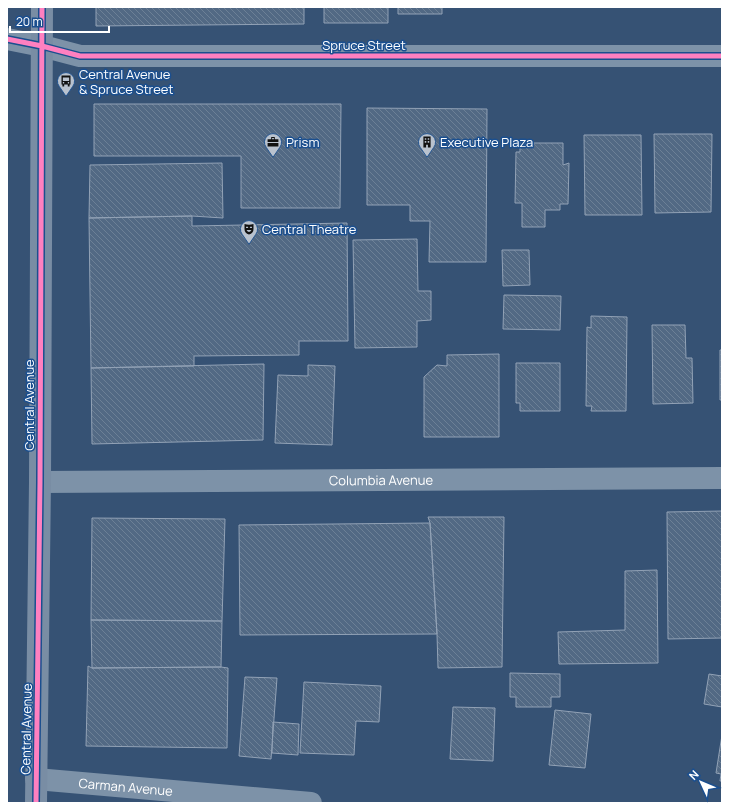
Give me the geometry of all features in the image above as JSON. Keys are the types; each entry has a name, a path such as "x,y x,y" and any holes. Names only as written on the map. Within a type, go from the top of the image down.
{"street":[{"name":"Central Avenue","path":"36,803 40,482 42,7"},
{"name":"Spruce Street","path":"7,39 80,56 722,56"},
{"name":"Columbia Avenue","path":"40,482 722,478"},
{"name":"Carman Avenue","path":"36,779 310,803"}],"building":[{"path":"96,7 304,7 304,24 96,26"},
{"path":"324,7 388,7 388,23 324,23"},
{"path":"398,7 442,7 442,14 398,14"},
{"path":"94,104 341,104 340,208 241,208 241,156 94,156"},
{"name":"Executive Plaza","path":"367,108 487,109 486,262 429,262 430,221 410,221 410,205 367,205"},
{"path":"654,134 712,134 711,212 655,213"},
{"path":"584,135 641,135 642,215 585,215"},
{"path":"520,143 563,143 563,165 569,163 568,204 560,204 560,210 545,210 545,227 522,227 522,203 515,203 516,152 520,152"},
{"path":"222,163 223,218 192,216 89,218 90,165"},
{"path":"192,216 192,226 347,223 348,341 299,341 299,355 194,356 194,366 91,368 89,218"},
{"path":"417,239 418,291 431,291 431,320 417,321 417,347 355,348 353,240"},
{"path":"502,250 529,250 530,285 503,286"},
{"path":"504,295 561,296 560,330 503,329"},
{"path":"591,316 627,317 626,411 591,411 592,406 586,406 587,327 591,328"},
{"path":"652,325 685,325 686,358 692,358 693,403 653,404"},
{"path":"720,350 722,350 722,400 720,400"},
{"path":"499,354 499,437 424,437 424,377 437,365 447,366 447,355"},
{"path":"516,363 560,363 560,411 520,411 520,403 516,403"},
{"path":"264,364 263,440 92,444 91,368"},
{"path":"308,365 335,366 332,445 275,443 278,375 308,376"},
{"path":"722,511 722,638 668,639 667,512"},
{"path":"428,517 504,517 502,667 438,668 430,523"},
{"path":"92,518 225,519 222,621 91,620"},
{"path":"430,523 437,634 240,635 239,525"},
{"path":"657,570 658,663 559,664 558,632 625,630 625,571"},
{"path":"91,620 222,621 221,667 92,668"},
{"path":"88,666 92,668 228,668 227,748 86,746"},
{"path":"510,673 560,674 560,697 551,697 551,707 516,707 516,697 510,697"},
{"path":"709,674 722,676 722,707 704,704"},
{"path":"245,677 277,678 271,759 239,756"},
{"path":"304,682 381,686 379,722 356,721 354,755 300,753"},
{"path":"453,707 495,708 493,761 450,759"},
{"path":"555,710 591,714 585,768 549,765"},
{"path":"273,722 299,724 298,755 272,753"},
{"path":"722,735 722,781 720,781 721,774 716,773"}],"cycle path":[{"path":"36,803 40,482 42,7"},
{"path":"7,39 80,56 722,56"}],"place":[{"name":"Central Avenue & Spruce Street","path":"66,96"},
{"name":"Prism","path":"273,157"},
{"name":"Executive Plaza","path":"427,157"},
{"name":"Central Theatre","path":"249,244"}]}
